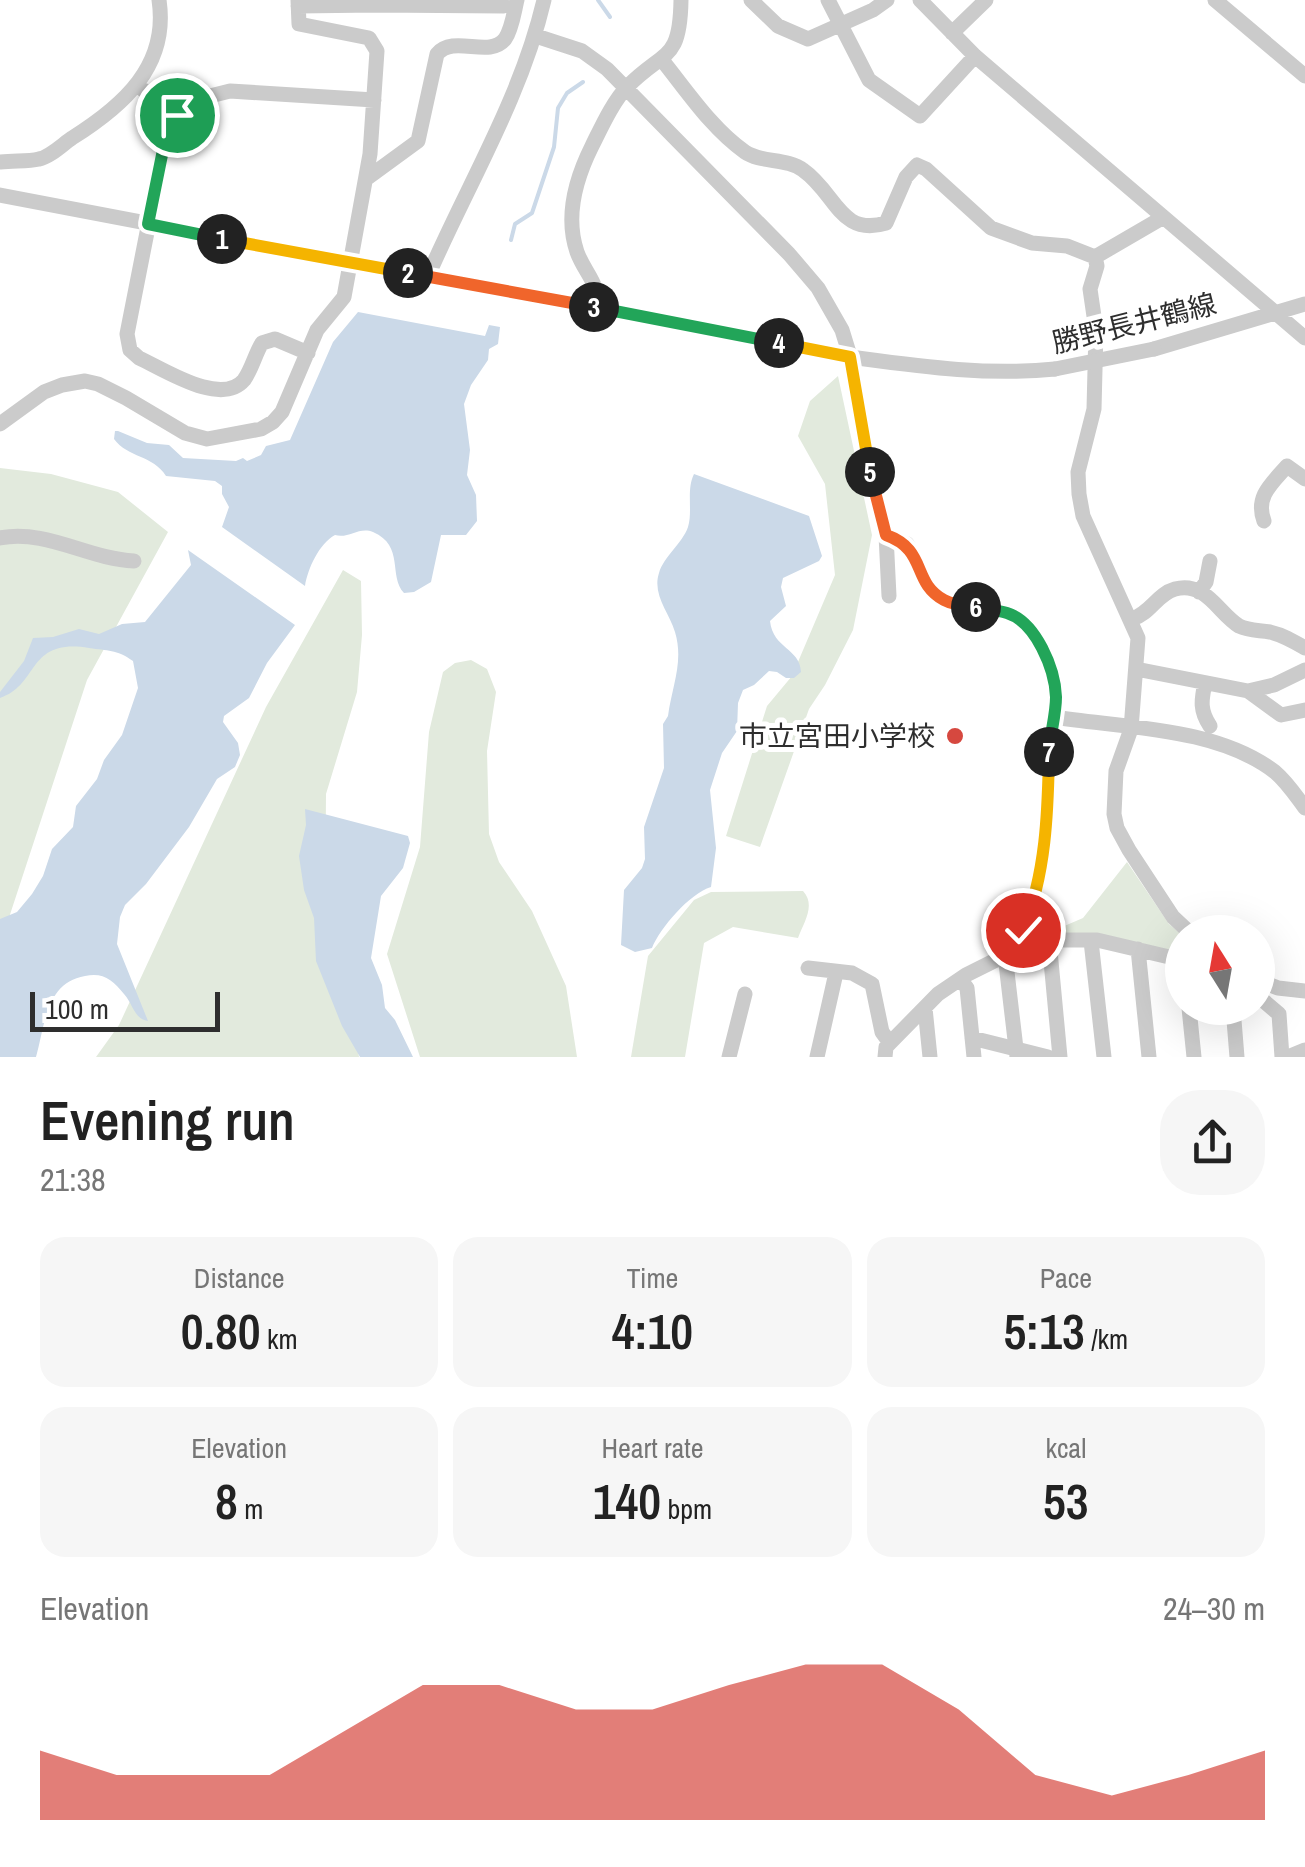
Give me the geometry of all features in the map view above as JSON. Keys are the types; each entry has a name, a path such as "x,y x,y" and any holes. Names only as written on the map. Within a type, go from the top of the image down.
{"street":[{"path":"0,162 42,160 110,114 138,86 159,39 159,0"},
{"path":"428,276 507,111 536,36 544,0"},
{"path":"597,308 599,292 576,250 574,194 592,145 626,88 662,60 681,35 681,0"},
{"path":"751,0 778,26 808,39 842,26 887,0"},
{"path":"828,0 869,80 920,116 975,56"},
{"path":"920,0 975,56 1305,338"},
{"path":"952,34 986,0"},
{"path":"1215,0 1305,76"},
{"path":"0,424 44,392 85,381 126,398 185,433 207,439 261,429 282,412 317,330 344,296 366,179 378,50 369,38 299,24 298,3 508,2 504,40 496,46 442,47 437,54 418,141 366,179"},
{"path":"536,36 582,51 607,69 818,288 842,330 850,357 886,535 889,596"},
{"path":"662,60 713,122 748,154 798,166 821,183 848,222 868,228 886,223 906,177 917,165 991,228 1032,244 1067,246 1095,257"},
{"path":"138,86 177,115"},
{"path":"308,353 275,339 262,343 242,382 226,391 213,391 139,358 130,350 127,334 163,150 177,115 198,99 230,91 374,100"},
{"name":"勝野長井鶴線","path":"0,195 850,357 949,370 1055,369 1154,350 1305,304"},
{"path":"1095,257 1162,218"},
{"path":"1095,257 1097,266 1090,289 1096,330 1094,409 1078,472 1079,494 1082,516 1138,638 1131,729 1116,771 1117,828 1171,915"},
{"path":"1264,522 1259,508 1264,492 1287,466 1305,479"},
{"path":"886,535 908,544 925,581 946,602 1007,613 1019,619 1038,642 1050,668 1056,699 1044,848 1030,912 1009,953 1017,1053"},
{"path":"0,538 50,539 97,555 134,561"},
{"path":"1199,592 1206,582 1210,561"},
{"path":"1132,619 1144,616 1166,592 1180,588 1199,592 1220,605 1235,624 1285,636 1305,648"},
{"path":"1136,668 1248,691 1274,685 1305,670"},
{"path":"1205,683 1202,714 1210,726"},
{"path":"1248,691 1281,715 1305,710"},
{"path":"1053,717 1217,741 1279,775 1305,808"},
{"path":"888,1050 938,994 1036,940 1091,941 1165,956"},
{"path":"1049,940 1060,1057"},
{"path":"1091,941 1104,1057"},
{"path":"1138,949 1148,1057"},
{"path":"808,968 852,973 872,984 888,1050"},
{"path":"817,1057 836,972"},
{"path":"960,979 967,988 974,1057"},
{"path":"1275,987 1305,991"},
{"path":"729,1057 745,994"},
{"path":"925,1008 930,1057"},
{"path":"1275,1011 1279,1014 1285,1057 1305,1050"},
{"path":"1191,1025 1194,1057"},
{"path":"1234,1025 1237,1057"},
{"path":"972,1038 1017,1053 1048,1057"}],"shaded area":[{"path":"838,376 872,535 853,630 809,709 760,847 726,836 767,706 792,676 835,575 825,484 798,436 810,401"},
{"path":"0,468 51,474 118,492 168,532 87,680 0,945"},
{"path":"343,570 361,581 362,635 357,692 326,794 325,915 351,1004 359,1057 96,1057 119,1025 266,707"},
{"path":"471,660 487,669 496,692 487,751 489,834 499,862 532,911 566,986 577,1057 420,1057 387,954 420,847 429,732 443,672 455,663"},
{"path":"1127,862 1165,918 1165,952 1048,933 1083,918"},
{"path":"803,891 809,908 798,938 733,927 704,943 685,1057 631,1057 648,956 694,900 711,892"}],"water":[{"path":"358,312 485,336 489,325 500,327 498,344 489,349 488,360 464,404 470,450 467,475 476,495 477,521 466,535 441,535 431,582 414,592 404,593 389,545 368,531 329,539 315,557 305,586 222,527 229,507 222,486 215,481 166,476 114,439 118,431 147,443 169,445 183,458 236,461 247,461 261,455 266,446 290,440 333,342"},
{"path":"694,474 809,516 822,556 783,578 786,606 770,621 776,637 800,664 801,672 786,678 769,671 743,690 738,703 737,731 722,753 710,790 716,848 711,887 676,913 652,948 635,952 621,945 624,890 645,859 644,827 664,768 663,724 678,664 675,632 659,596 657,581 661,567 688,527"},
{"path":"188,550 295,625 267,663 249,698 224,716 223,722 238,743 240,755 235,767 217,779 189,827 125,905 120,917 117,944 148,1021 137,1014 112,981 97,975 85,976 72,980 54,997 36,1057 0,1057 0,919 17,912 32,894 52,849 73,827 76,806 122,735 138,688 133,661 127,657 112,651 69,647 44,656 13,692 0,698 0,692 24,661 33,638 79,629 99,634 122,624 145,622 191,565"},
{"path":"305,809 408,836 410,843 403,868 381,896 371,958 382,985 385,1008 413,1057 360,1057 342,1026 316,961 314,918 304,890 299,856 306,825"}],"waterway":[{"path":"598,0 610,17"},
{"path":"511,240 515,224 532,213 554,147 558,108 567,93 583,82"}],"place":[{"name":"市立宮田小学校","path":"955,736"}],"route":[{"path":"177,115 167,134 148,224 850,357 866,452 886,535 908,544 925,581 946,602 1007,613 1019,619 1038,642 1050,668 1056,699 1044,848 1023,930"}]}
